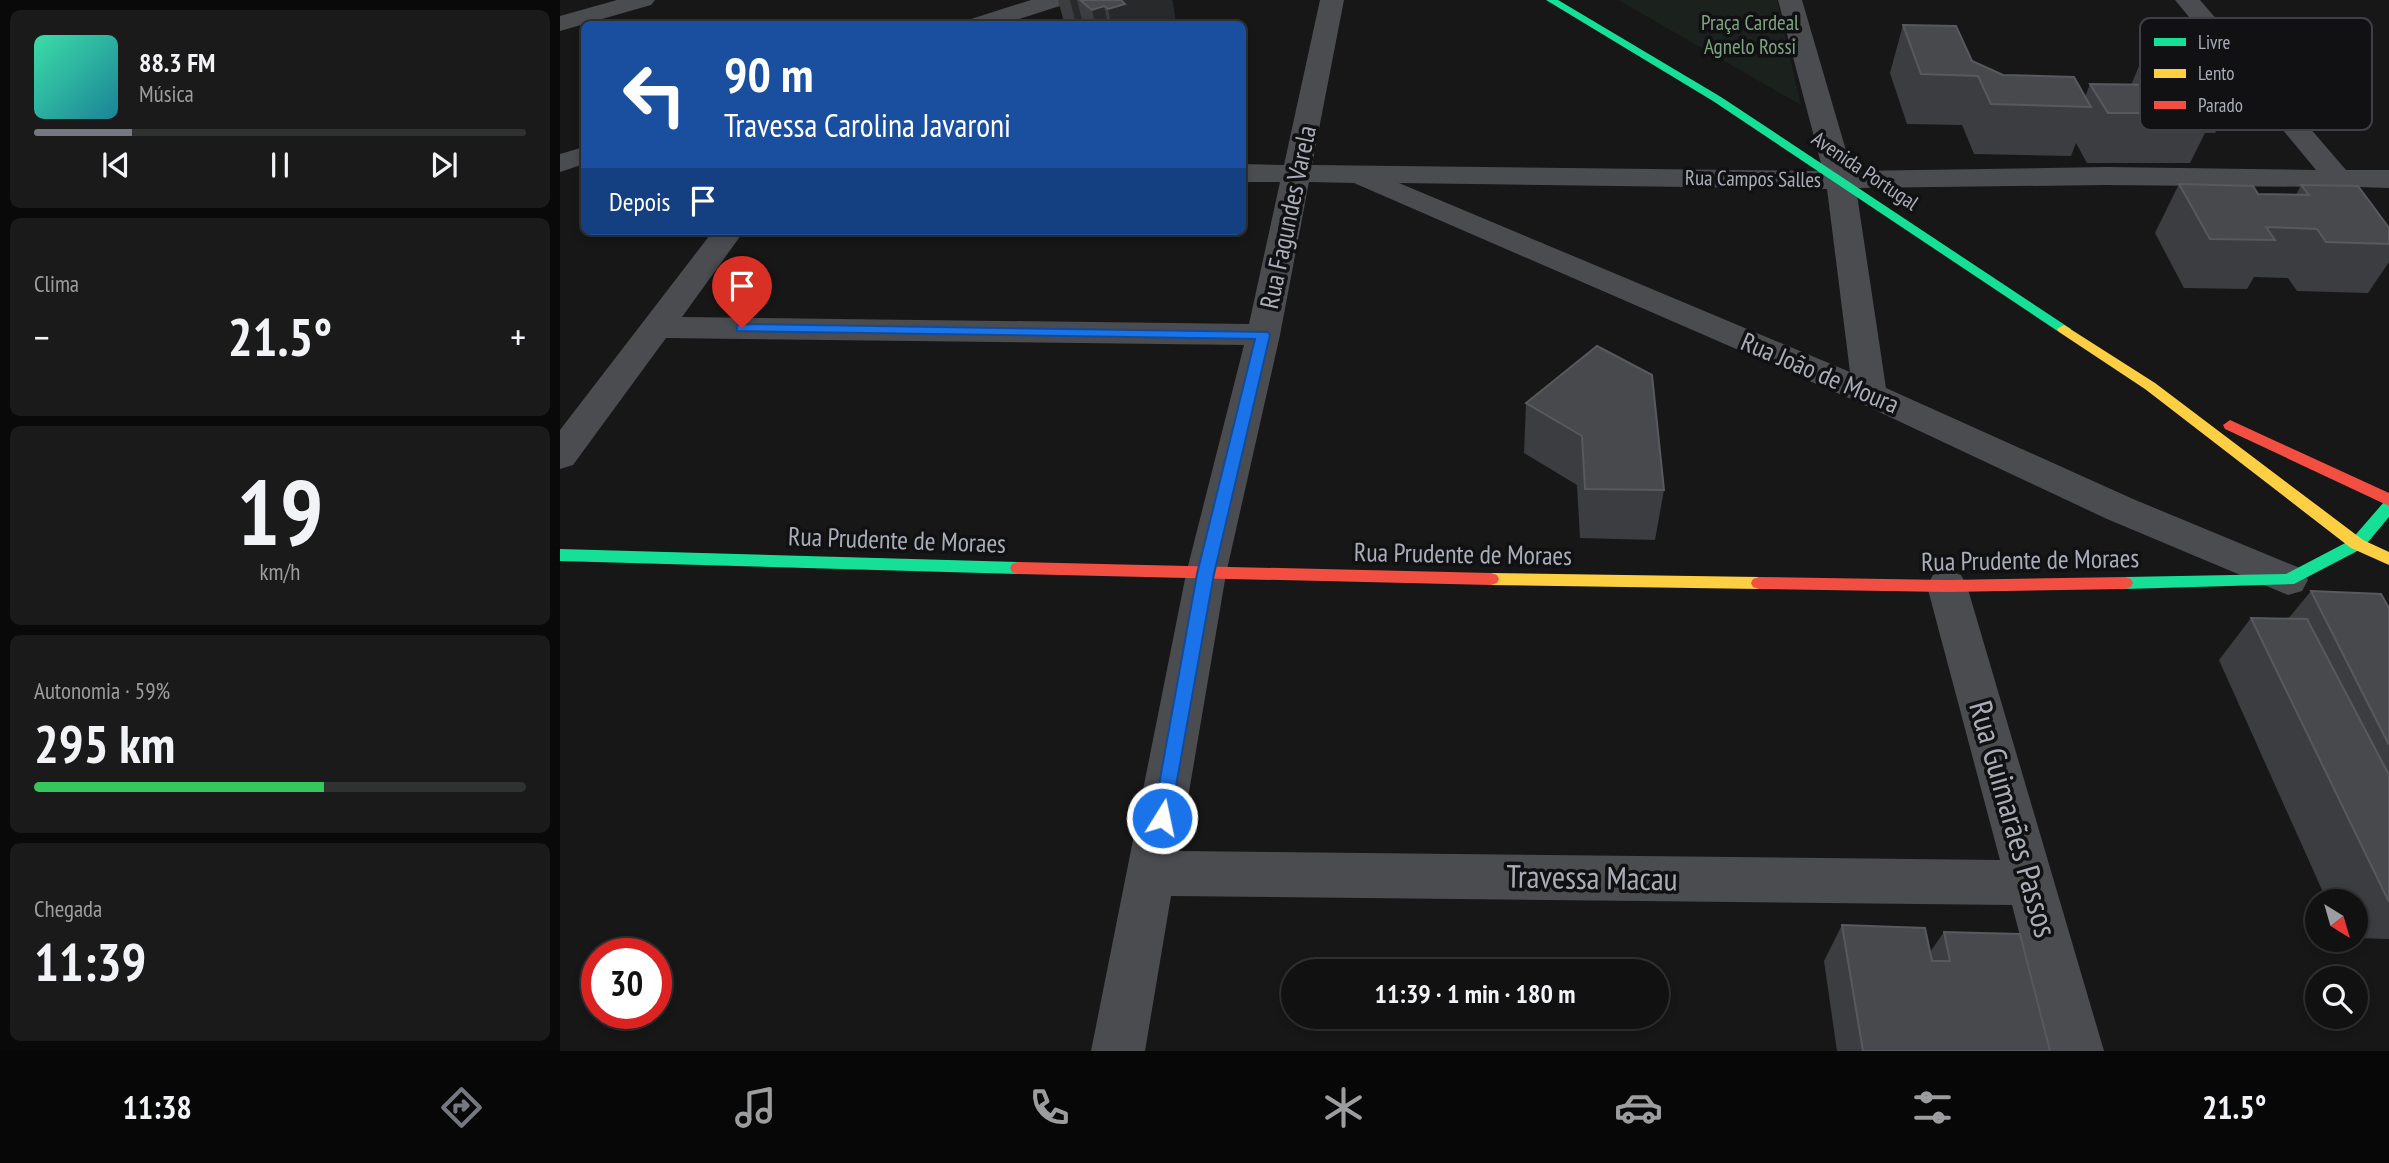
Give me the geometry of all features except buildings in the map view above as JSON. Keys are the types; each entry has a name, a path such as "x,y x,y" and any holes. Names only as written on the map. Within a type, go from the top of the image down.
{"street":[{"path":"989,21 1055,0"},
{"name":"Rua Fagundes Varela","path":"1118,1051 1206,574 1263,335 1332,0"},
{"name":"Avenida Portugal","path":"1551,0 1717,99 2150,386 2357,544 2389,559"},
{"path":"1790,0 1840,180 1870,394"},
{"path":"2187,0 2202,18"},
{"path":"560,24 629,8"},
{"path":"2297,130 2338,178 2348,196 2389,249"},
{"path":"560,163 581,156"},
{"name":"Rua Campos Salles","path":"1246,173 1840,180 2106,176 2389,179"},
{"name":"Rua João de Moura","path":"1348,173 1870,394 2120,509 2288,580"},
{"path":"560,456 660,327 726,235"},
{"path":"660,327 1263,335"},
{"name":"Avenida Portugal","path":"2150,386 2311,466 2389,500"},
{"path":"2357,544 2389,506"},
{"name":"Rua Prudente de Moraes","path":"560,555 1206,574 1947,586 2288,580 2357,544"},
{"name":"Rua Guimarães Passos","path":"1947,586 2077,1051"},
{"name":"Travessa Macau","path":"1152,873 2031,883"}],"green space":[{"name":"Praça Cardeal Agnelo Rossi","path":"1618,0 1777,0 1801,105"}],"traffic: fast":[{"path":"1551,0 1717,99 2064,329"},
{"path":"2125,583 2288,580 2357,544 2389,506"},
{"path":"560,555 1018,568"}],"traffic: slow":[{"path":"2064,329 2150,386 2357,544 2389,559"},
{"path":"1491,579 1759,583"}],"traffic: jam":[{"path":"2230,425 2389,500"},
{"path":"1018,568 1491,579"},
{"path":"1759,583 1947,586 2125,583"}],"route":[{"path":"742,328 1263,335 1206,574 1162,818"}]}
